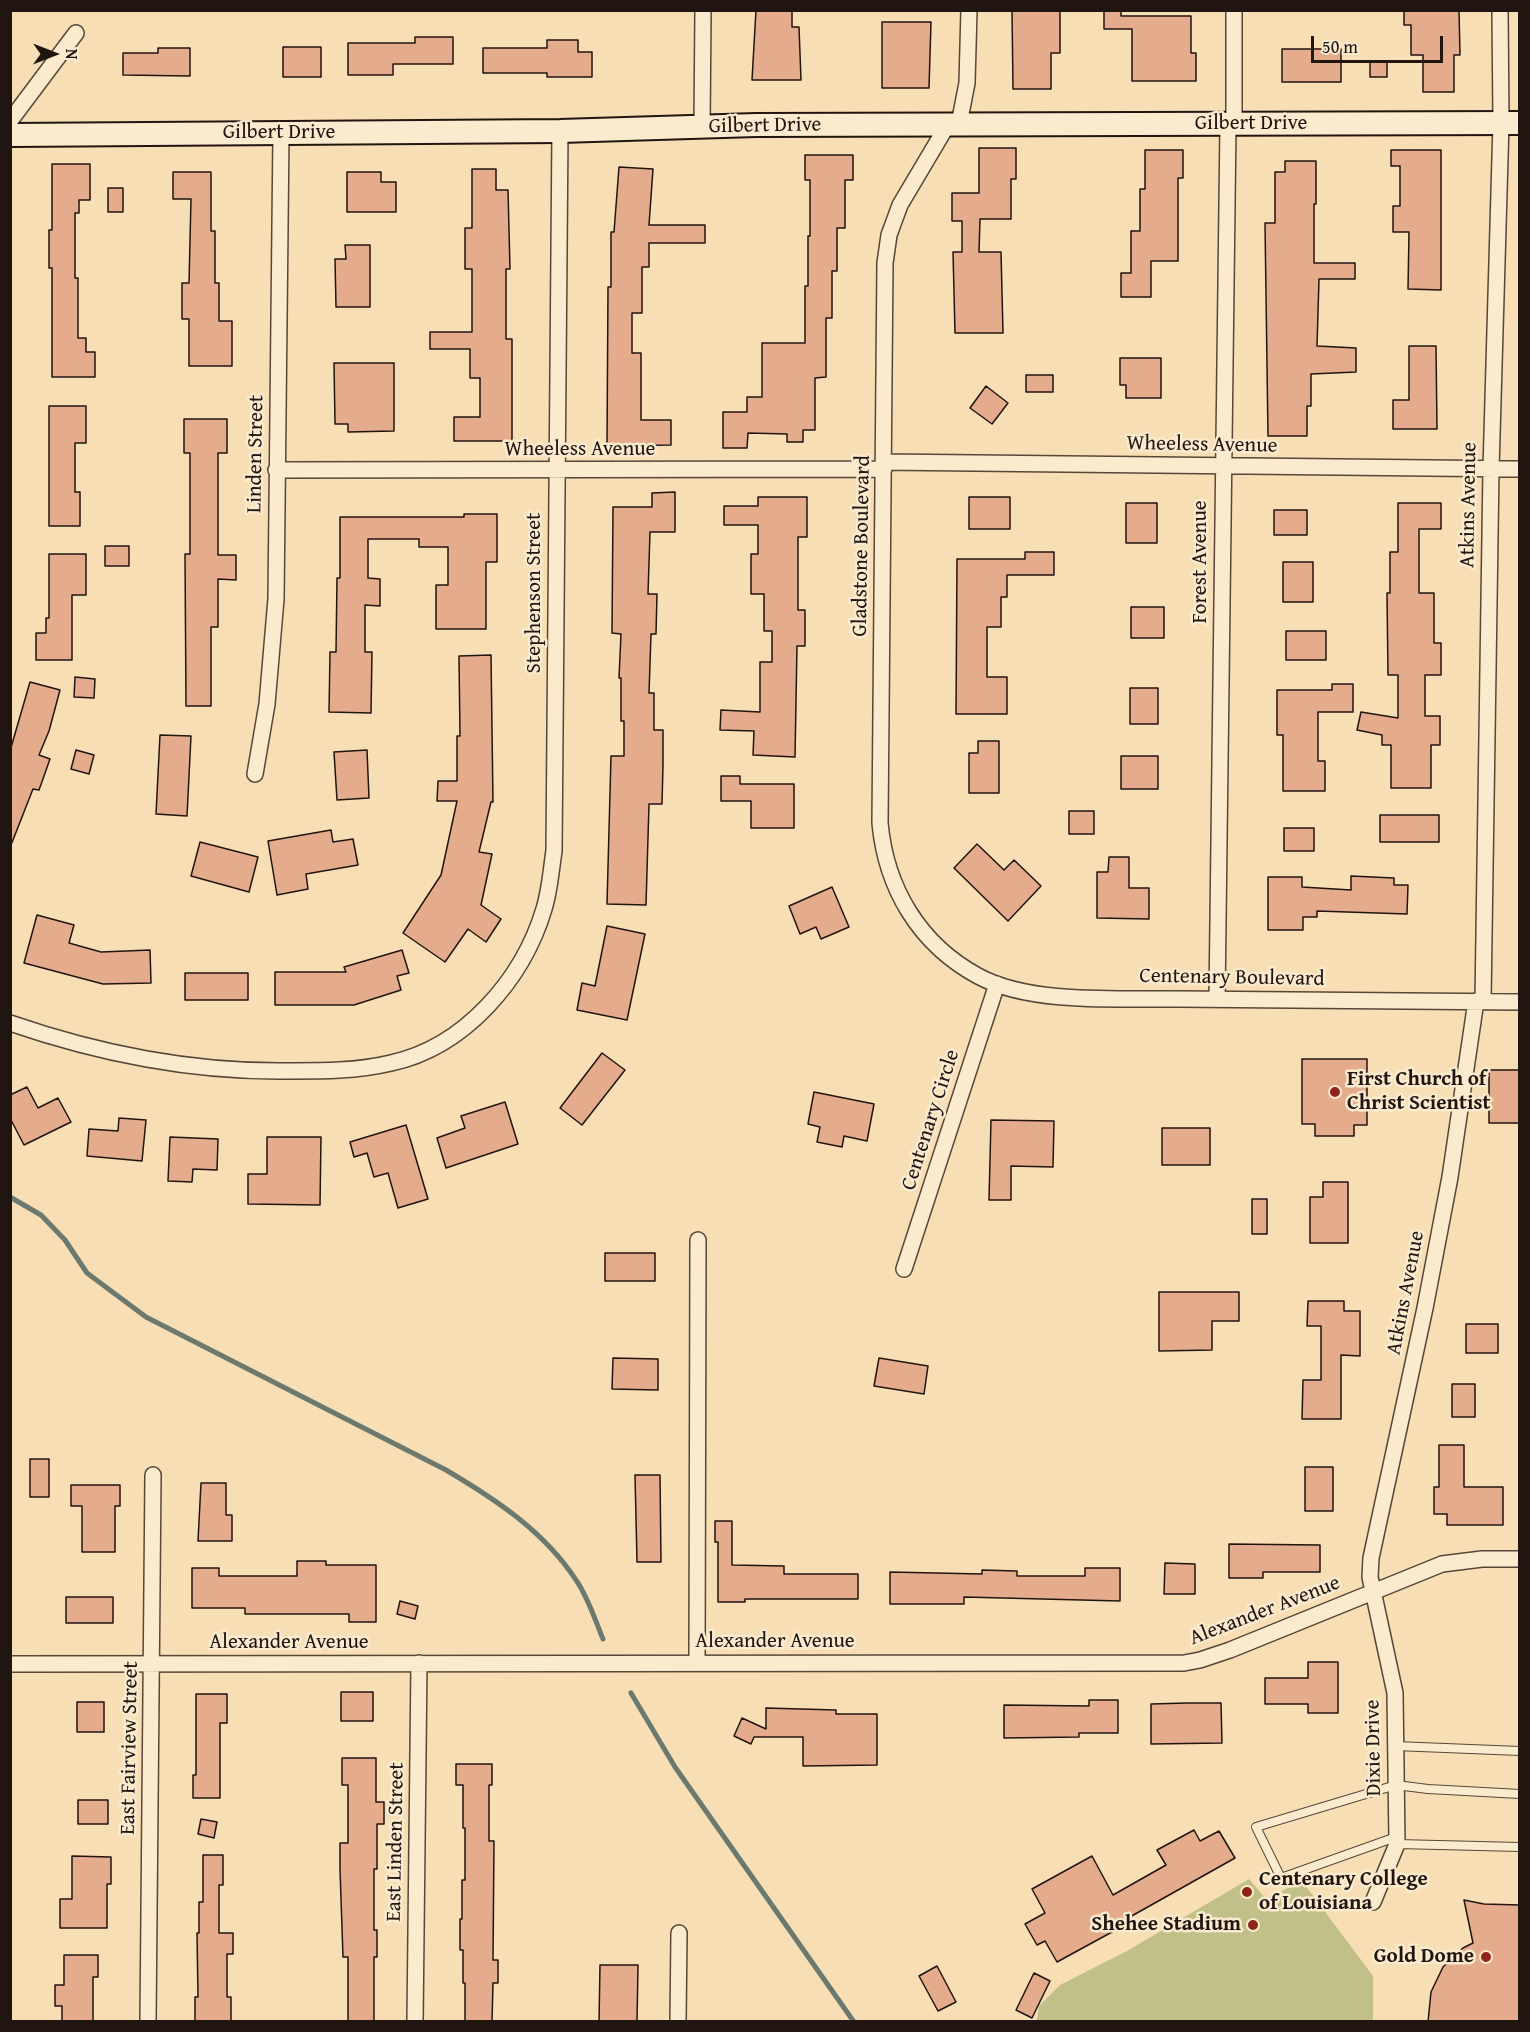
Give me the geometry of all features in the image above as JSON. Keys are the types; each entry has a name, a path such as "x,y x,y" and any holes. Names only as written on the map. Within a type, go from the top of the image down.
{"street":[{"path":"702,127 703,10"},
{"name":"Gladstone Boulevard","path":"952,959 925,934 905,907 891,877 882,844 880,823 885,263 889,235 900,205 953,124 967,83 969,10"},
{"name":"Forest Avenue","path":"1217,999 1222,465 1234,10"},
{"name":"Atkins Avenue","path":"1373,1592 1370,1577 1371,1558 1440,1232 1480,1001 1491,470 1510,123 1500,10"},
{"path":"10,121 76,33"},
{"name":"Gilbert Drive","path":"10,135 560,131 768,125 1510,123"},
{"name":"Stephenson Street","path":"10,1023 57,1039 107,1052 196,1066 246,1071 337,1071 393,1063 427,1050 464,1026 490,1003 513,975 532,943 544,909 554,851 560,131"},
{"name":"Linden Street","path":"255,774 267,705 276,599 280,133"},
{"name":"Wheeless Avenue","path":"276,470 557,471 884,465 1222,465 1520,470"},
{"name":"Centenary Boulevard","path":"952,959 979,977 997,984 1010,989 1043,994 1217,999 1520,1002"},
{"name":"Centenary Circle","path":"904,1269 997,984"},
{"path":"697,1663 698,1240"},
{"name":"East Fairview Street","path":"148,2022 153,1475"},
{"name":"Alexander Avenue","path":"10,1664 1184,1663 1230,1650 1455,1561 1520,1559"},
{"name":"Dixie Drive","path":"1373,1592 1394,1679 1396,1841 1373,1902"},
{"name":"East Linden Street","path":"415,2022 419,1663"},
{"path":"678,2022 679,1932"}],"lane":[{"path":"1395,1746 1520,1751"},
{"path":"1520,1794 1428,1790 1395,1785 1256,1827 1281,1878 1396,1841 1520,1847"}],"shaded area":[{"name":"Shehee Stadium","path":"1249,1879 1266,1899 1302,1881 1373,1976 1373,2021 1037,2021 1039,2006 1060,1985 1127,1951"}],"building":[{"path":"756,10 792,10 792,27 799,27 801,80 752,80"},
{"path":"1012,10 1060,10 1060,53 1051,53 1051,89 1013,89"},
{"path":"1104,10 1121,10 1121,16 1191,16 1191,53 1196,53 1196,81 1132,81 1132,29 1104,29"},
{"path":"1404,10 1459,10 1460,55 1454,55 1454,92 1423,92 1423,55 1411,55 1411,25 1404,25"},
{"path":"882,22 931,22 929,88 882,88"},
{"path":"415,37 453,37 453,64 393,64 393,75 348,75 348,43 415,43"},
{"path":"547,40 578,40 578,52 592,52 592,77 547,77 547,73 483,73 483,48 547,48"},
{"path":"283,47 321,47 321,77 283,77"},
{"path":"158,48 190,48 190,76 123,75 123,53 158,53"},
{"path":"1282,49 1341,49 1341,82 1282,82"},
{"path":"1370,61 1387,61 1387,77 1370,77"},
{"path":"979,148 1016,148 1016,179 1011,179 1011,219 980,219 979,252 1001,252 1003,333 955,333 953,252 962,252 962,221 952,221 952,193 979,193"},
{"path":"1145,150 1183,150 1183,178 1178,178 1178,261 1151,261 1151,297 1121,297 1121,273 1131,273 1131,231 1140,231 1140,189 1145,189"},
{"path":"1391,150 1441,150 1441,290 1408,289 1409,232 1393,232 1393,206 1400,206 1400,166 1391,166"},
{"path":"805,155 853,155 853,180 845,180 845,228 837,228 837,271 832,271 832,318 826,318 826,377 815,378 815,430 803,430 803,442 787,442 787,434 748,433 747,448 723,448 723,412 747,412 747,397 762,397 762,343 805,343 810,180 805,180"},
{"path":"1285,161 1316,161 1314,263 1355,263 1355,279 1319,279 1317,346 1356,348 1356,372 1311,374 1311,406 1307,406 1307,436 1268,436 1265,223 1275,223 1275,172 1285,172"},
{"path":"52,164 90,164 90,200 79,200 79,213 75,213 75,278 78,278 78,338 86,338 86,352 95,352 95,377 52,377 52,268 49,268 49,230 52,230"},
{"path":"619,167 653,169 649,225 705,225 705,243 649,243 649,267 642,267 642,313 632,313 632,353 641,353 641,420 671,420 671,445 607,446 608,287 611,287 611,232 614,232"},
{"path":"472,169 496,169 496,190 508,190 510,269 506,269 506,339 512,339 512,441 454,441 454,417 480,417 480,378 470,378 470,349 430,349 430,332 472,332 472,269 465,269 465,228 472,228"},
{"path":"173,172 211,172 211,231 215,231 215,283 219,283 219,321 232,321 232,366 189,366 189,319 182,319 182,283 189,283 191,199 173,199"},
{"path":"347,172 381,172 381,182 396,182 396,212 347,212"},
{"path":"108,188 123,188 123,212 108,212"},
{"path":"345,245 370,245 370,307 336,307 335,259 346,259"},
{"path":"1409,346 1436,346 1437,429 1393,429 1393,400 1409,400"},
{"path":"1120,358 1161,358 1161,398 1126,398 1126,385 1120,385"},
{"path":"334,363 394,363 394,431 348,432 348,424 335,424"},
{"path":"1026,375 1053,375 1053,392 1026,392"},
{"path":"986,386 1008,403 992,424 970,408"},
{"path":"49,406 86,406 86,443 75,443 75,492 80,492 80,526 49,526"},
{"path":"184,419 227,419 227,453 218,453 218,555 236,555 236,580 218,579 218,627 211,627 211,706 186,706 185,554 190,554 190,453 184,453"},
{"path":"675,492 675,532 650,532 648,594 657,594 656,634 651,634 649,693 654,693 654,730 663,730 663,765 662,804 649,804 646,905 607,904 611,756 624,756 624,721 621,721 621,678 619,678 621,634 612,633 613,507 652,507 652,493"},
{"path":"758,497 807,497 807,537 798,537 798,610 805,610 805,646 797,646 795,757 753,755 754,731 720,730 721,710 760,712 760,662 772,662 772,631 764,631 764,594 751,594 751,554 758,554 758,525 724,525 724,506 758,506"},
{"path":"969,497 1010,497 1010,529 969,529"},
{"path":"1126,503 1157,503 1157,543 1126,543"},
{"path":"1398,503 1441,503 1441,529 1419,529 1419,593 1434,593 1434,643 1441,643 1441,675 1425,675 1425,716 1440,716 1440,745 1431,745 1431,788 1391,788 1391,745 1382,745 1382,735 1357,730 1361,712 1398,718 1398,675 1388,675 1387,593 1390,593 1390,552 1398,552"},
{"path":"1274,510 1307,510 1307,535 1274,535"},
{"path":"464,514 497,514 497,562 486,562 486,629 436,629 436,585 448,585 448,547 419,547 419,539 368,539 368,578 380,579 380,606 365,605 365,652 372,652 371,713 329,712 330,652 336,652 337,578 340,578 340,517 464,517"},
{"path":"105,546 129,546 129,566 105,566"},
{"path":"1025,552 1054,552 1054,575 1007,575 1007,597 1001,597 1001,627 987,627 987,677 1007,677 1007,714 956,714 957,559 1025,559"},
{"path":"49,554 86,554 86,595 72,595 72,660 36,660 36,633 46,633 46,618 49,618"},
{"path":"1283,562 1313,562 1313,602 1283,602"},
{"path":"1131,607 1164,607 1164,638 1131,638"},
{"path":"1286,631 1326,631 1326,660 1286,660"},
{"path":"491,655 493,802 491,802 479,852 492,854 481,905 501,919 486,942 468,929 445,962 403,933 441,875 457,801 437,801 438,781 457,781 457,736 460,736 459,656"},
{"path":"75,677 95,679 94,698 74,697"},
{"path":"30,682 60,690 49,731 39,755 50,759 39,790 33,789 11,845 10,751"},
{"path":"1332,684 1353,684 1353,712 1318,712 1318,761 1325,761 1325,791 1283,791 1283,735 1277,735 1277,690 1332,690"},
{"path":"1130,688 1158,688 1158,724 1130,724"},
{"path":"160,735 191,736 187,816 156,814"},
{"path":"978,741 999,741 999,793 969,793 969,753 978,753"},
{"path":"76,750 94,755 89,774 71,769"},
{"path":"367,750 369,798 337,800 334,752"},
{"path":"1121,756 1158,756 1158,789 1121,789"},
{"path":"721,776 740,776 740,784 794,784 794,828 751,828 751,801 721,801"},
{"path":"1069,811 1094,811 1094,834 1069,834"},
{"path":"1380,815 1439,815 1439,842 1380,842"},
{"path":"1284,828 1314,828 1314,851 1284,851"},
{"path":"331,830 333,842 353,839 358,865 306,874 308,889 277,895 268,841"},
{"path":"200,842 258,857 249,892 191,876"},
{"path":"977,844 1004,870 1014,860 1041,886 1008,921 954,868"},
{"path":"1109,857 1129,857 1129,888 1149,888 1149,919 1097,918 1097,872 1108,872"},
{"path":"1351,876 1394,878 1394,885 1408,885 1407,914 1317,911 1317,917 1303,917 1303,930 1268,930 1268,877 1302,877 1302,887 1351,890"},
{"path":"832,887 849,927 821,939 816,927 800,934 789,906"},
{"path":"37,915 74,925 69,943 101,952 150,950 151,983 103,984 24,963"},
{"path":"607,926 645,934 627,1020 577,1010 582,983 595,986"},
{"path":"402,950 409,973 397,976 401,990 354,1005 275,1005 275,972 346,972 344,967"},
{"path":"185,973 248,973 248,1000 185,1000"},
{"path":"602,1053 625,1070 582,1125 560,1108"},
{"name":"First Church of Christ Scientist","path":"1302,1059 1367,1059 1367,1125 1354,1125 1354,1136 1315,1136 1315,1124 1302,1124"},
{"path":"1489,1070 1520,1070 1520,1123 1489,1123"},
{"path":"27,1087 38,1108 58,1098 71,1122 24,1145 10,1118 10,1095"},
{"path":"814,1092 874,1104 867,1141 844,1136 842,1147 817,1142 820,1127 808,1124"},
{"path":"505,1102 518,1144 446,1168 437,1138 465,1128 461,1116"},
{"path":"119,1118 146,1120 142,1161 87,1156 89,1129 118,1131"},
{"path":"991,1120 1054,1121 1053,1167 1011,1166 1011,1200 989,1200"},
{"path":"406,1125 428,1199 398,1208 388,1173 374,1177 367,1153 354,1157 350,1142"},
{"path":"1162,1128 1210,1128 1210,1165 1162,1165"},
{"path":"170,1137 218,1139 217,1170 193,1169 192,1182 168,1181"},
{"path":"267,1137 321,1137 320,1205 248,1204 248,1174 267,1174"},
{"path":"1323,1182 1348,1182 1348,1243 1310,1243 1310,1197 1323,1197"},
{"path":"1252,1199 1267,1199 1267,1234 1252,1234"},
{"path":"605,1253 655,1253 655,1281 605,1281"},
{"path":"1159,1292 1239,1292 1239,1321 1212,1321 1212,1350 1159,1351"},
{"path":"1308,1301 1344,1301 1344,1311 1360,1311 1360,1356 1341,1355 1341,1419 1302,1419 1303,1380 1321,1380 1321,1326 1307,1326"},
{"path":"1466,1324 1498,1324 1498,1353 1466,1353"},
{"path":"613,1358 658,1359 658,1390 612,1389"},
{"path":"879,1358 928,1366 924,1394 874,1386"},
{"path":"1452,1384 1475,1384 1475,1417 1452,1417"},
{"path":"1439,1445 1464,1445 1464,1487 1503,1487 1503,1525 1447,1525 1447,1514 1434,1514 1434,1487 1439,1487"},
{"path":"30,1459 49,1459 49,1497 30,1497"},
{"path":"1305,1467 1333,1467 1333,1511 1305,1511"},
{"path":"635,1475 660,1475 661,1562 637,1562"},
{"path":"201,1483 226,1483 226,1515 232,1515 232,1541 198,1541"},
{"path":"71,1485 120,1485 120,1506 115,1506 115,1552 82,1552 82,1506 71,1506"},
{"path":"715,1521 732,1521 732,1565 784,1566 784,1574 858,1574 858,1599 745,1599 745,1602 718,1602 718,1542 715,1542"},
{"path":"1229,1544 1320,1545 1320,1572 1263,1572 1263,1578 1229,1578"},
{"path":"297,1561 326,1561 326,1565 376,1565 376,1622 349,1622 349,1614 245,1614 245,1608 192,1608 192,1568 219,1568 219,1576 297,1576"},
{"path":"1165,1563 1195,1564 1195,1594 1164,1594"},
{"path":"1085,1568 1120,1568 1120,1601 964,1597 964,1604 890,1604 890,1572 982,1574 982,1570 1017,1571 1017,1576 1085,1576"},
{"path":"66,1597 113,1597 113,1623 66,1623"},
{"path":"400,1601 418,1606 415,1619 397,1614"},
{"path":"1308,1662 1338,1662 1338,1713 1308,1713 1308,1704 1265,1704 1265,1678 1308,1678"},
{"path":"341,1692 373,1692 373,1721 341,1721"},
{"path":"196,1694 227,1694 227,1723 220,1723 220,1798 193,1798 193,1775 196,1775"},
{"path":"1089,1700 1118,1700 1118,1733 1079,1733 1079,1737 1004,1738 1004,1705 1089,1706"},
{"path":"77,1702 104,1702 104,1732 77,1732"},
{"path":"1221,1703 1222,1743 1151,1744 1151,1704"},
{"path":"766,1708 836,1710 836,1714 877,1714 877,1765 803,1766 803,1737 754,1737 751,1744 734,1736 742,1718 766,1729"},
{"path":"342,1758 376,1758 376,1802 384,1802 384,1824 377,1824 377,1869 374,1869 374,1930 377,1930 377,1957 374,1957 374,2022 348,2022 348,1957 343,1957 340,1843 348,1843 348,1785 342,1785"},
{"path":"456,1764 492,1764 492,1785 489,1785 489,1841 494,1841 493,1960 498,1960 498,1983 493,1983 492,2022 465,2022 465,1983 463,1983 463,1950 460,1950 460,1919 462,1919 462,1880 465,1880 465,1828 463,1828 463,1785 456,1785"},
{"path":"78,1800 108,1800 108,1824 78,1824"},
{"path":"201,1819 217,1822 214,1838 198,1834"},
{"path":"1194,1830 1200,1841 1219,1831 1235,1858 1121,1922 1123,1926 1057,1962 1045,1941 1037,1945 1025,1924 1045,1913 1032,1889 1092,1856 1113,1895 1166,1865 1157,1850"},
{"path":"203,1855 223,1855 223,1885 219,1885 219,1933 233,1933 233,1954 227,1954 227,1997 231,1997 231,2021 195,2021 195,1997 198,1997 199,1902 203,1902"},
{"path":"72,1856 111,1857 111,1884 107,1884 107,1928 60,1928 60,1899 72,1899"},
{"name":"Gold Dome","path":"1464,1900 1484,1904 1520,1905 1520,2022 1428,2022 1431,1992 1443,1967 1463,1948 1473,1943"},
{"path":"64,1955 98,1955 98,1977 93,1977 93,2022 62,2022 62,2006 55,2006 55,1985 64,1985"},
{"path":"600,1965 638,1965 637,2022 599,2022"},
{"path":"937,1966 956,2002 938,2011 919,1976"},
{"path":"1034,1973 1050,1981 1032,2018 1016,2010"}],"waterway":[{"path":"10,1197 41,1215 65,1240 87,1273 146,1317 446,1470 500,1505 534,1531 563,1562 584,1594 603,1639"},
{"path":"631,1693 675,1767 854,2022"}],"place":[{"name":"First Church of Christ Scientist","path":"1335,1092"},
{"name":"Centenary College of Louisiana","path":"1247,1892"},
{"name":"Shehee Stadium","path":"1253,1925"},
{"name":"Gold Dome","path":"1486,1957"}]}
